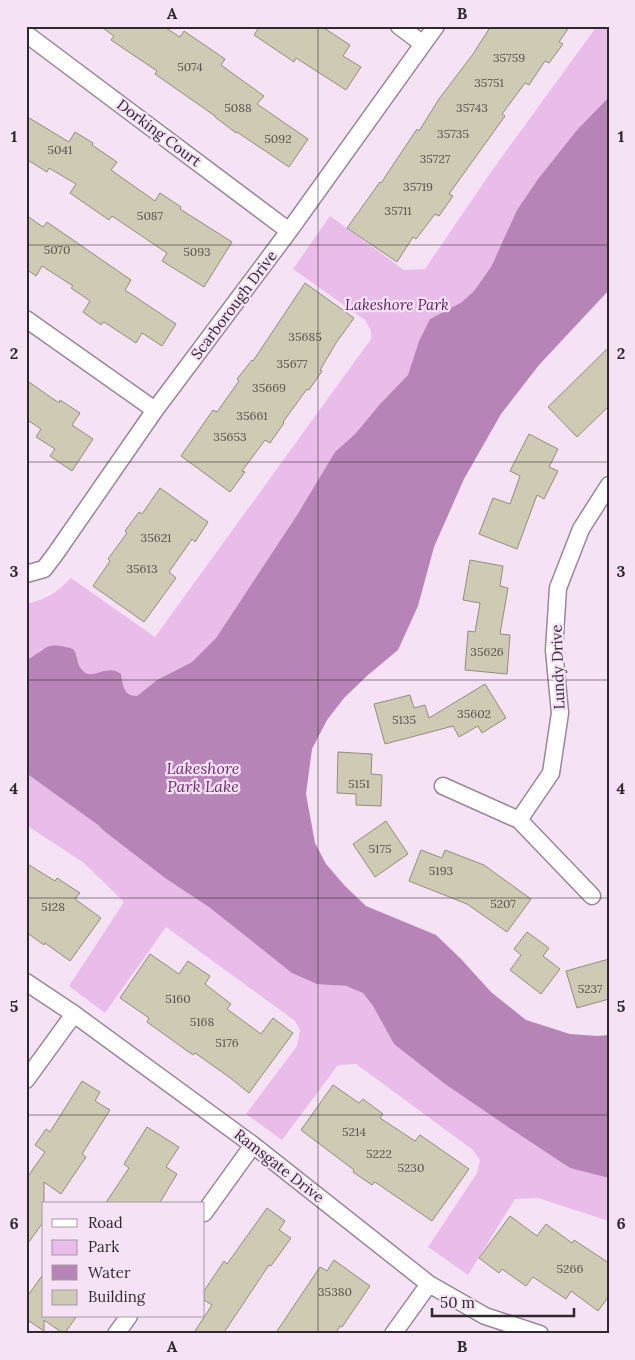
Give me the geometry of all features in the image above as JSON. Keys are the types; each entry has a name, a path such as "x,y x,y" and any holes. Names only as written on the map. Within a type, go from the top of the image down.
{"street":[{"path":"399,26 423,44"},
{"name":"Scarborough Drive","path":"26,574 44,569 156,410 289,231 436,26"},
{"name":"Dorking Court","path":"29,36 289,231"},
{"path":"26,319 156,410"},
{"name":"Lundy Drive","path":"519,820 551,773 560,713 554,650 558,588 581,529 609,485"},
{"path":"443,786 519,820 592,896"},
{"name":"Ramsgate Drive","path":"26,982 74,1014 253,1145 429,1284 485,1316 540,1334"},
{"path":"26,1080 74,1014"},
{"path":"205,1212 253,1145"},
{"path":"393,1334 429,1284"},
{"path":"116,1334 128,1318"}],"green space":[{"name":"Lakeshore Park","path":"597,26 609,26 609,97 577,130 538,179 517,210 491,267 474,291 462,302 430,319 419,341 408,375 355,434 335,452 297,515 216,638 192,662 157,680 137,696 127,693 122,677 110,670 91,675 83,672 80,669 77,655 69,648 41,649 36,655 26,661 26,604 51,595 71,578 155,637 371,339 371,331 365,320 293,269 330,216 404,270 425,269 491,172"},
{"path":"26,773 98,825 165,878 334,985 353,988 363,993 373,1006 394,1044 517,1133 570,1168 609,1178 609,1221 538,1198 515,1199 468,1275 428,1247 477,1173 480,1160 473,1150 356,1064 338,1065 282,1140 246,1114 297,1046 300,1030 295,1021 166,927 105,1013 69,986 124,902 84,863 26,825"}],"water":[{"name":"Lakeshore Park Lake","path":"609,97 609,290 539,365 501,414 464,479 434,547 418,606 398,650 344,698 327,720 312,749 306,794 315,843 326,864 366,906 436,935 491,992 526,1020 570,1034 609,1035 609,1178 570,1168 445,1084 394,1044 373,1006 363,993 346,986 317,984 292,973 209,907 165,878 98,825 26,773 26,661 47,647 57,646 73,649 79,666 83,671 91,674 110,670 121,674 126,692 132,696 137,696 157,680 192,662 216,638 297,515 335,452 355,434 408,375 419,341 430,319 462,302 474,291 491,267 517,210 538,179 577,130"}],"building":[{"path":"100,26 163,26 180,37 184,31 225,59 221,65 264,96 257,104 308,139 289,167 236,133 155,74 157,71 111,40 114,36"},
{"path":"260,26 321,26 350,45 343,56 361,67 346,90 296,58 294,62 254,35"},
{"path":"491,26 570,26 559,42 563,44 549,63 545,61 529,85 525,83 502,114 505,116 449,194 453,196 439,216 435,214 416,239 413,237 397,262 347,228 381,183 417,129 419,131 439,99 473,54"},
{"path":"26,116 69,142 75,132 93,143 92,145 117,162 111,170 155,201 160,193 181,207 180,209 232,242 204,287 162,261 167,253 112,216 109,220 70,193 76,184 49,168 47,172 26,159"},
{"path":"26,215 43,227 47,222 131,280 125,290 176,324 162,346 142,333 136,343 104,322 101,325 83,312 90,301 71,288 73,286 42,266 36,276 26,269"},
{"path":"305,283 354,318 336,343 320,370 322,371 309,390 307,389 270,443 265,440 242,471 245,472 230,492 181,456 213,410 217,412 239,381 237,379 253,361"},
{"path":"609,347 609,406 577,437 548,407"},
{"path":"26,380 59,403 60,400 80,413 72,425 93,439 72,471 50,456 55,449 36,437 41,429 26,419"},
{"path":"529,434 558,449 549,467 558,471 544,499 537,495 517,549 479,534 493,498 510,504 520,476 510,471"},
{"path":"160,488 208,522 195,542 192,539 169,572 176,578 144,622 93,586 110,561 108,559 127,533 125,531 139,512 142,514"},
{"path":"470,560 503,566 500,586 508,588 500,634 510,635 507,674 465,670 468,631 475,632 480,603 463,600"},
{"path":"485,684 506,718 482,733 478,726 459,737 453,726 385,744 374,704 410,695 414,708 425,705 429,718"},
{"path":"338,752 372,754 371,774 382,775 381,806 356,805 356,794 337,793"},
{"path":"386,821 408,854 375,877 353,844"},
{"path":"421,850 442,858 445,850 484,865 531,899 507,932 467,904 409,881"},
{"path":"26,863 55,881 57,878 80,893 75,899 101,918 70,961 26,932"},
{"path":"527,932 549,948 543,956 560,969 541,994 510,970 521,955 514,949"},
{"path":"150,954 179,974 188,961 210,976 205,984 231,1004 227,1009 261,1034 273,1018 293,1033 249,1093 195,1053 193,1055 147,1022 149,1018 120,998"},
{"path":"609,959 609,999 577,1008 566,971"},
{"path":"82,1081 100,1092 95,1101 110,1110 82,1154 86,1157 61,1194 44,1182 42,1224 26,1246 26,1179 45,1152 35,1145 46,1129 50,1132"},
{"path":"333,1085 359,1103 363,1099 383,1114 380,1118 415,1141 420,1135 469,1169 432,1221 375,1182 372,1185 353,1172 354,1170 301,1130"},
{"path":"147,1127 179,1147 166,1167 177,1174 160,1202 106,1202 129,1168 124,1164"},
{"path":"267,1208 285,1221 279,1230 291,1238 271,1266 269,1265 223,1334 193,1334 212,1305 205,1301 205,1290 224,1261 227,1264"},
{"path":"510,1216 537,1236 546,1224 572,1243 574,1240 609,1263 609,1296 598,1311 571,1291 566,1299 533,1277 526,1286 502,1269 499,1273 479,1258"},
{"path":"334,1260 370,1286 342,1327 340,1326 335,1334 275,1334 320,1267 327,1271"},
{"path":"42,1276 42,1318 76,1318 64,1334 44,1320 44,1331 26,1319 26,1298"}]}
